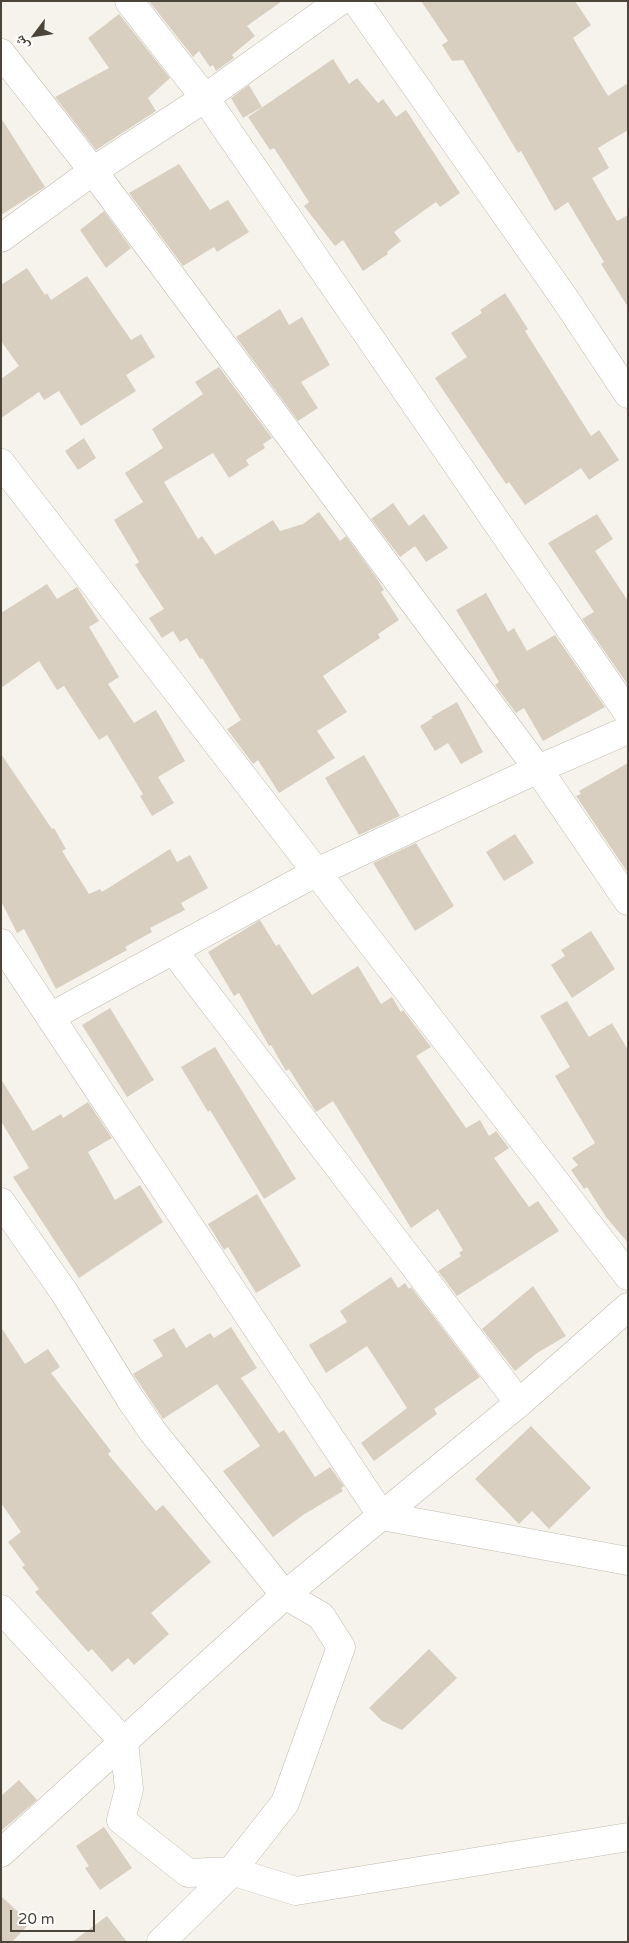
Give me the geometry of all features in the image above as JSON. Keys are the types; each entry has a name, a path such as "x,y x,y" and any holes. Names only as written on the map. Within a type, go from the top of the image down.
{"street":[{"path":"129,1 205,98 628,713"},
{"path":"1,238 92,171 205,98 340,1"},
{"path":"356,1 565,299 628,394"},
{"path":"1,53 92,171 538,769 628,901"},
{"path":"1,463 315,873 628,1276"},
{"path":"50,1017 315,873 538,769 628,730"},
{"path":"1,943 382,1516 628,1562"},
{"path":"173,950 519,1403"},
{"path":"1,1202 64,1292 124,1390 153,1432 285,1595 321,1616 340,1647 285,1803 231,1871 161,1942"},
{"path":"1,1853 285,1595 519,1403 628,1307"},
{"path":"1,1609 124,1742 129,1789 122,1820 188,1873 231,1871 296,1891 628,1838"}],"building":[{"path":"149,1 282,1 247,26 255,36 232,55 234,58 216,71 213,65 210,67 199,51 193,57"},
{"path":"421,1 575,1 591,25 573,38 608,96 628,83 628,130 598,148 609,168 592,178 617,221 628,215 628,307 601,264 604,262 568,202 555,211 521,151 518,153 463,60 452,61 442,45 448,41"},
{"path":"119,14 170,78 148,98 156,111 96,150 55,97 109,68 88,38"},
{"path":"333,59 349,84 357,78 378,103 383,99 396,117 406,110 460,193 440,207 436,202 394,232 401,241 387,252 388,254 363,271 343,240 335,246 304,206 309,202 274,148 270,150 248,117"},
{"path":"249,85 262,107 243,118 231,98"},
{"path":"1,118 45,187 1,215"},
{"path":"179,164 210,210 228,200 249,232 217,252 214,247 183,266 129,193"},
{"path":"104,211 131,248 106,268 80,230"},
{"path":"27,268 45,295 47,293 51,300 87,276 131,340 141,334 155,357 126,375 136,391 81,426 59,391 44,400 39,392 1,418 1,379 19,366 1,341 1,285"},
{"path":"505,293 528,329 525,331 591,436 599,430 619,460 589,480 581,468 525,505 509,482 506,484 435,378 467,357 451,333 482,313 480,310"},
{"path":"280,309 289,325 302,317 330,365 301,382 318,408 298,421 236,337"},
{"path":"219,367 272,438 263,444 265,448 246,460 249,465 229,478 213,453 164,482 198,539 202,536 215,555 273,520 280,531 303,524 319,512 340,541 346,536 376,577 384,590 381,592 399,620 378,634 380,638 323,676 347,712 317,731 335,758 279,793 258,760 253,764 227,729 241,720 202,658 200,659 187,638 180,642 173,631 162,638 149,618 164,609 135,565 139,562 114,520 143,502 125,473 163,448 152,429 203,394 195,382"},
{"path":"84,438 96,458 78,470 65,451"},
{"path":"393,503 409,526 424,514 448,548 426,562 415,546 400,557 371,519"},
{"path":"597,514 613,539 595,551 628,601 628,685 582,619 594,612 548,543"},
{"path":"47,584 57,599 77,587 99,621 89,627 119,677 108,684 134,723 156,710 185,761 158,777 174,803 152,816 140,796 143,794 107,735 99,740 64,686 57,690 39,661 1,688 1,613"},
{"path":"486,593 508,632 514,628 527,651 555,635 605,707 543,741 524,708 516,713 495,685 499,682 456,610"},
{"path":"457,702 483,752 461,764 448,743 435,751 420,726 433,718 431,717"},
{"path":"1,754 52,829 54,828 66,849 62,851 89,894 100,889 102,892 170,849 177,862 190,855 208,888 181,903 185,910 150,928 152,932 125,947 127,950 56,989 24,929 17,933 1,901"},
{"path":"364,755 400,816 359,835 325,778"},
{"path":"628,763 628,873 576,796 581,794 579,791"},
{"path":"515,834 534,863 504,881 486,852"},
{"path":"416,843 454,906 415,931 373,863"},
{"path":"260,920 276,946 279,944 312,995 358,966 381,1004 392,997 401,1012 403,1010 431,1047 416,1056 466,1128 480,1120 489,1136 496,1131 509,1148 494,1158 529,1207 538,1201 559,1231 457,1296 438,1271 461,1256 459,1253 463,1250 438,1209 411,1228 333,1101 316,1112 289,1069 286,1071 271,1045 269,1046 239,993 234,996 208,952"},
{"path":"591,931 615,969 572,998 551,965 565,956 561,950"},
{"path":"567,1001 589,1037 612,1023 628,1050 628,1243 606,1217 587,1187 584,1189 571,1170 578,1165 572,1158 595,1143 555,1076 570,1067 540,1016"},
{"path":"110,1008 154,1080 127,1097 82,1025"},
{"path":"215,1047 296,1179 264,1199 210,1110 208,1112 181,1067"},
{"path":"1,1079 33,1131 61,1114 63,1118 88,1102 112,1138 88,1152 115,1200 140,1185 163,1222 79,1278 13,1177 29,1168 1,1121"},
{"path":"257,1194 301,1266 256,1293 228,1247 224,1250 208,1224"},
{"path":"391,1277 398,1288 405,1283 409,1289 411,1287 480,1377 434,1409 437,1414 374,1461 361,1443 407,1408 367,1346 326,1373 309,1345 347,1322 340,1311"},
{"path":"533,1286 566,1336 537,1353 515,1371 482,1329"},
{"path":"1,1327 25,1364 48,1349 60,1367 51,1373 111,1451 108,1454 156,1511 163,1505 211,1562 151,1613 169,1634 134,1665 128,1658 112,1672 92,1649 88,1652 35,1592 39,1589 22,1567 25,1565 8,1542 21,1532 1,1503"},
{"path":"231,1327 257,1368 241,1378 279,1433 284,1430 315,1477 330,1467 344,1486 341,1488 343,1491 303,1515 273,1537 223,1471 260,1446 217,1384 163,1419 133,1374 163,1356 153,1340 174,1328 186,1348 210,1333 214,1338"},
{"path":"531,1426 591,1488 549,1529 532,1511 519,1524 475,1479"},
{"path":"429,1649 457,1678 402,1730 382,1721 369,1708"},
{"path":"19,1780 37,1800 1,1831 1,1796"},
{"path":"104,1827 132,1868 100,1890 85,1868 89,1866 76,1846"},
{"path":"1,1896 30,1923 12,1942 1,1942"},
{"path":"107,1916 127,1942 72,1942"}]}
